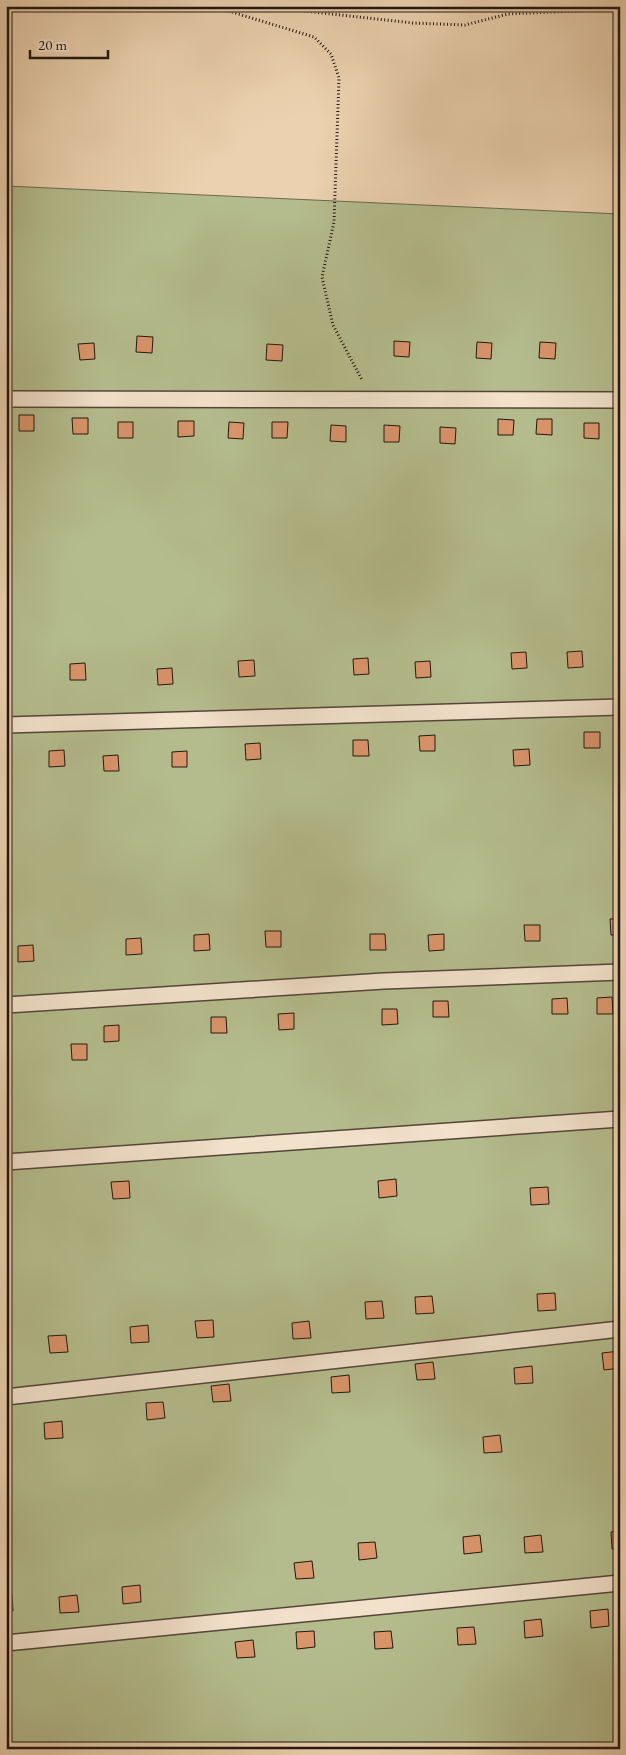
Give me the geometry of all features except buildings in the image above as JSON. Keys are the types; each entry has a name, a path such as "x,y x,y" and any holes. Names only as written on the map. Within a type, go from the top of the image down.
{"lane":[{"path":"6,399 620,400"},
{"path":"6,726 620,707"},
{"path":"6,1005 384,981 620,972"},
{"path":"6,1162 620,1119"},
{"path":"6,1397 620,1329"},
{"path":"6,1643 620,1583"}],"path":[{"path":"212,6 314,37 331,54 339,78 334,222 322,277 333,325 373,400"},
{"path":"259,6 412,23 465,25 508,14 620,8"}],"green space":[{"path":"6,186 620,214 620,1749 6,1749"}]}
